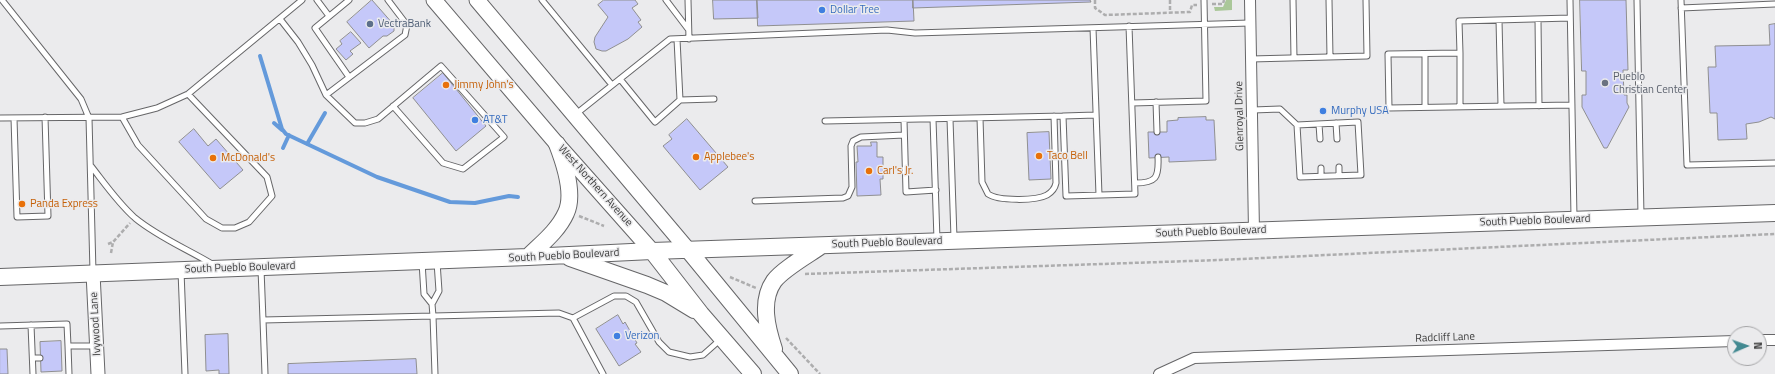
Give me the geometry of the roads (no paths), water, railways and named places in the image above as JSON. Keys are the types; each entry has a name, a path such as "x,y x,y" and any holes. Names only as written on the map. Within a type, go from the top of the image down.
{"main road":[{"name":"West Northern Avenue","path":"434,0 557,144 652,251 701,314 753,374"},
{"path":"477,0 689,250 790,374"},
{"path":"528,257 558,227 567,212 569,193 565,166 557,144"},
{"name":"South Pueblo Boulevard","path":"0,277 562,256 652,251 1775,213"},
{"path":"777,358 767,329 766,304 768,293 774,280 821,246"},
{"path":"562,256 647,285 666,293 701,314"}],"street":[{"name":"Glenroyal Drive","path":"1250,0 1254,231"},
{"name":"Ivywood Lane","path":"93,273 98,374"},
{"name":"Radcliff Lane","path":"1158,374 1194,358 1727,341"}],"lane":[{"path":"2,0 81,99 89,118 93,273"},
{"path":"0,118 122,117 157,108 188,94 302,0"},
{"path":"317,0 329,16"},
{"path":"349,0 315,28 349,77"},
{"path":"326,95 405,35 407,25 388,0"},
{"path":"666,0 688,29"},
{"path":"688,0 689,39"},
{"path":"1293,0 1294,58"},
{"path":"1329,0 1330,57"},
{"path":"1251,59 1367,56 1366,0"},
{"path":"1570,0 1574,220"},
{"path":"1637,0 1641,217"},
{"path":"1681,0 1687,165 1775,163"},
{"path":"546,1 612,85"},
{"path":"1132,103 1206,101 1204,2"},
{"path":"1681,8 1775,4"},
{"path":"280,18 298,42 312,65 326,95 355,123 365,123 378,119 393,106 441,66 504,137 463,169 444,163 393,106"},
{"path":"1460,107 1459,21 1570,18"},
{"path":"1538,19 1539,106"},
{"path":"1499,20 1500,106"},
{"path":"574,116 670,40 677,39 888,30 915,33 1250,22"},
{"path":"1063,116 1066,196 1135,194 1128,26"},
{"path":"1093,28 1099,195"},
{"path":"677,39 680,100"},
{"path":"1460,54 1388,54 1389,108 1572,106"},
{"path":"1425,54 1426,107"},
{"path":"620,79 655,122 680,100 714,99"},
{"path":"122,117 138,145 206,220 222,228 235,228 249,222 272,196 266,177 188,94"},
{"path":"1156,102 1157,132"},
{"path":"1253,110 1280,109 1297,125 1300,177 1361,175 1358,122 1297,125"},
{"path":"825,121 950,119 1096,114"},
{"path":"980,118 982,182 984,189 992,197 1000,199 1015,199 1045,196 1055,189 1054,116"},
{"path":"14,118 17,217 48,216 45,117"},
{"path":"933,119 937,242"},
{"path":"950,119 954,241"},
{"path":"904,120 906,192 936,190"},
{"path":"1336,123 1337,139"},
{"path":"1319,124 1320,140"},
{"path":"755,201 843,198 848,196 851,192 851,146 857,138 904,136"},
{"path":"1135,183 1151,182 1156,178 1158,158"},
{"path":"91,166 118,201 135,218 154,231 220,269"},
{"path":"1339,167 1339,175"},
{"path":"1321,168 1322,176"},
{"path":"429,261 424,294 432,304"},
{"path":"429,261 439,291 432,304 435,374"},
{"path":"261,267 265,374"},
{"path":"181,270 185,374"},
{"path":"573,318 614,296 626,296 636,302 659,342 669,352 690,357 703,355 722,338"},
{"path":"264,320 559,313 573,318 603,374"},
{"path":"0,326 67,324 69,374"},
{"path":"31,325 33,374"},
{"path":"68,346 97,346"},
{"path":"61,357 68,357"},
{"path":"33,358 40,358"}],"waterway":[{"path":"260,56 282,129 286,134 377,177 450,202 475,203 509,196 518,197"},
{"path":"307,144 325,113"},
{"path":"274,123 282,130"},
{"path":"283,148 289,135"}],"place":[{"name":"Dollar Tree","path":"822,10"},
{"name":"VectraBank","path":"370,24"},
{"name":"Pueblo Christian Center","path":"1605,83"},
{"name":"Jimmy John's","path":"446,85"},
{"name":"Murphy USA","path":"1323,111"},
{"name":"AT&T","path":"475,120"},
{"name":"Taco Bell","path":"1039,156"},
{"name":"Applebee's","path":"696,157"},
{"name":"McDonald's","path":"213,158"},
{"name":"Carl's Jr.","path":"869,171"},
{"name":"Panda Express","path":"22,204"},
{"name":"Verizon","path":"617,336"}]}
